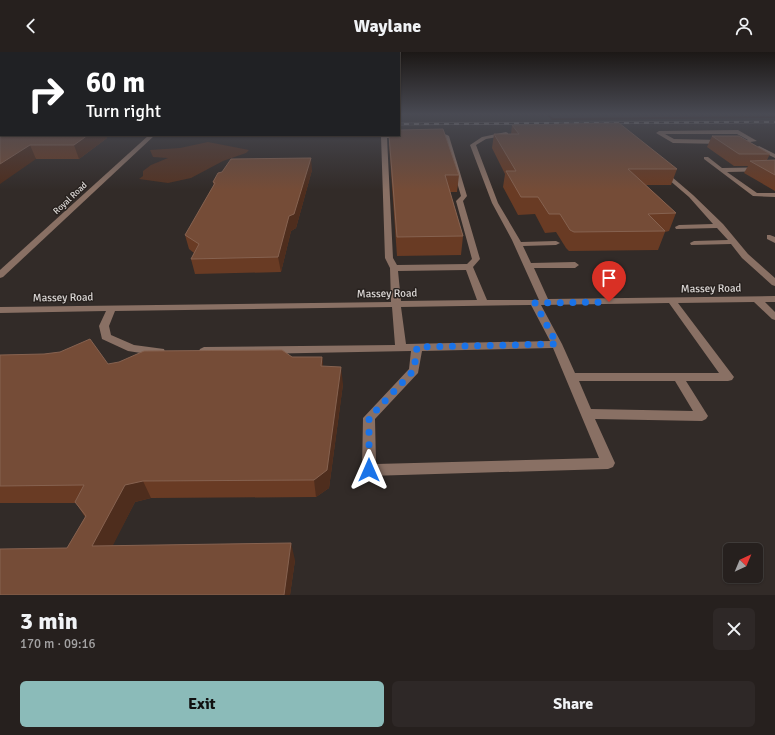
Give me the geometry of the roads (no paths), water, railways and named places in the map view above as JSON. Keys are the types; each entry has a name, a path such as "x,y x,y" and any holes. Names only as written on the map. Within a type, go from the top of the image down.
{"street":[{"name":"Royal Road","path":"0,275 147,139"},
{"path":"384,139 389,258 394,268 401,348"},
{"path":"447,139 464,196 459,201 476,259 469,268"},
{"path":"417,347 414,370 369,418 369,470 608,463 557,344 519,244 495,203 473,145 480,139"},
{"path":"670,139 673,141 731,142"},
{"path":"738,142 754,141 751,139"},
{"path":"745,142 775,156"},
{"path":"706,158 755,195 775,195"},
{"path":"659,169 691,196 750,260 775,283"},
{"path":"721,170 775,169"},
{"path":"679,227 720,226"},
{"path":"694,243 734,242"},
{"path":"519,244 556,243"},
{"path":"528,266 575,264"},
{"path":"394,268 469,268"},
{"path":"469,268 483,303"},
{"name":"Massey Road","path":"0,310 775,299"},
{"path":"757,300 775,317"},
{"path":"571,377 728,377 672,301"},
{"path":"112,308 104,326 106,337 121,346 150,352 174,351"},
{"path":"197,351 557,344"},
{"path":"587,414 702,416 678,377"}]}
